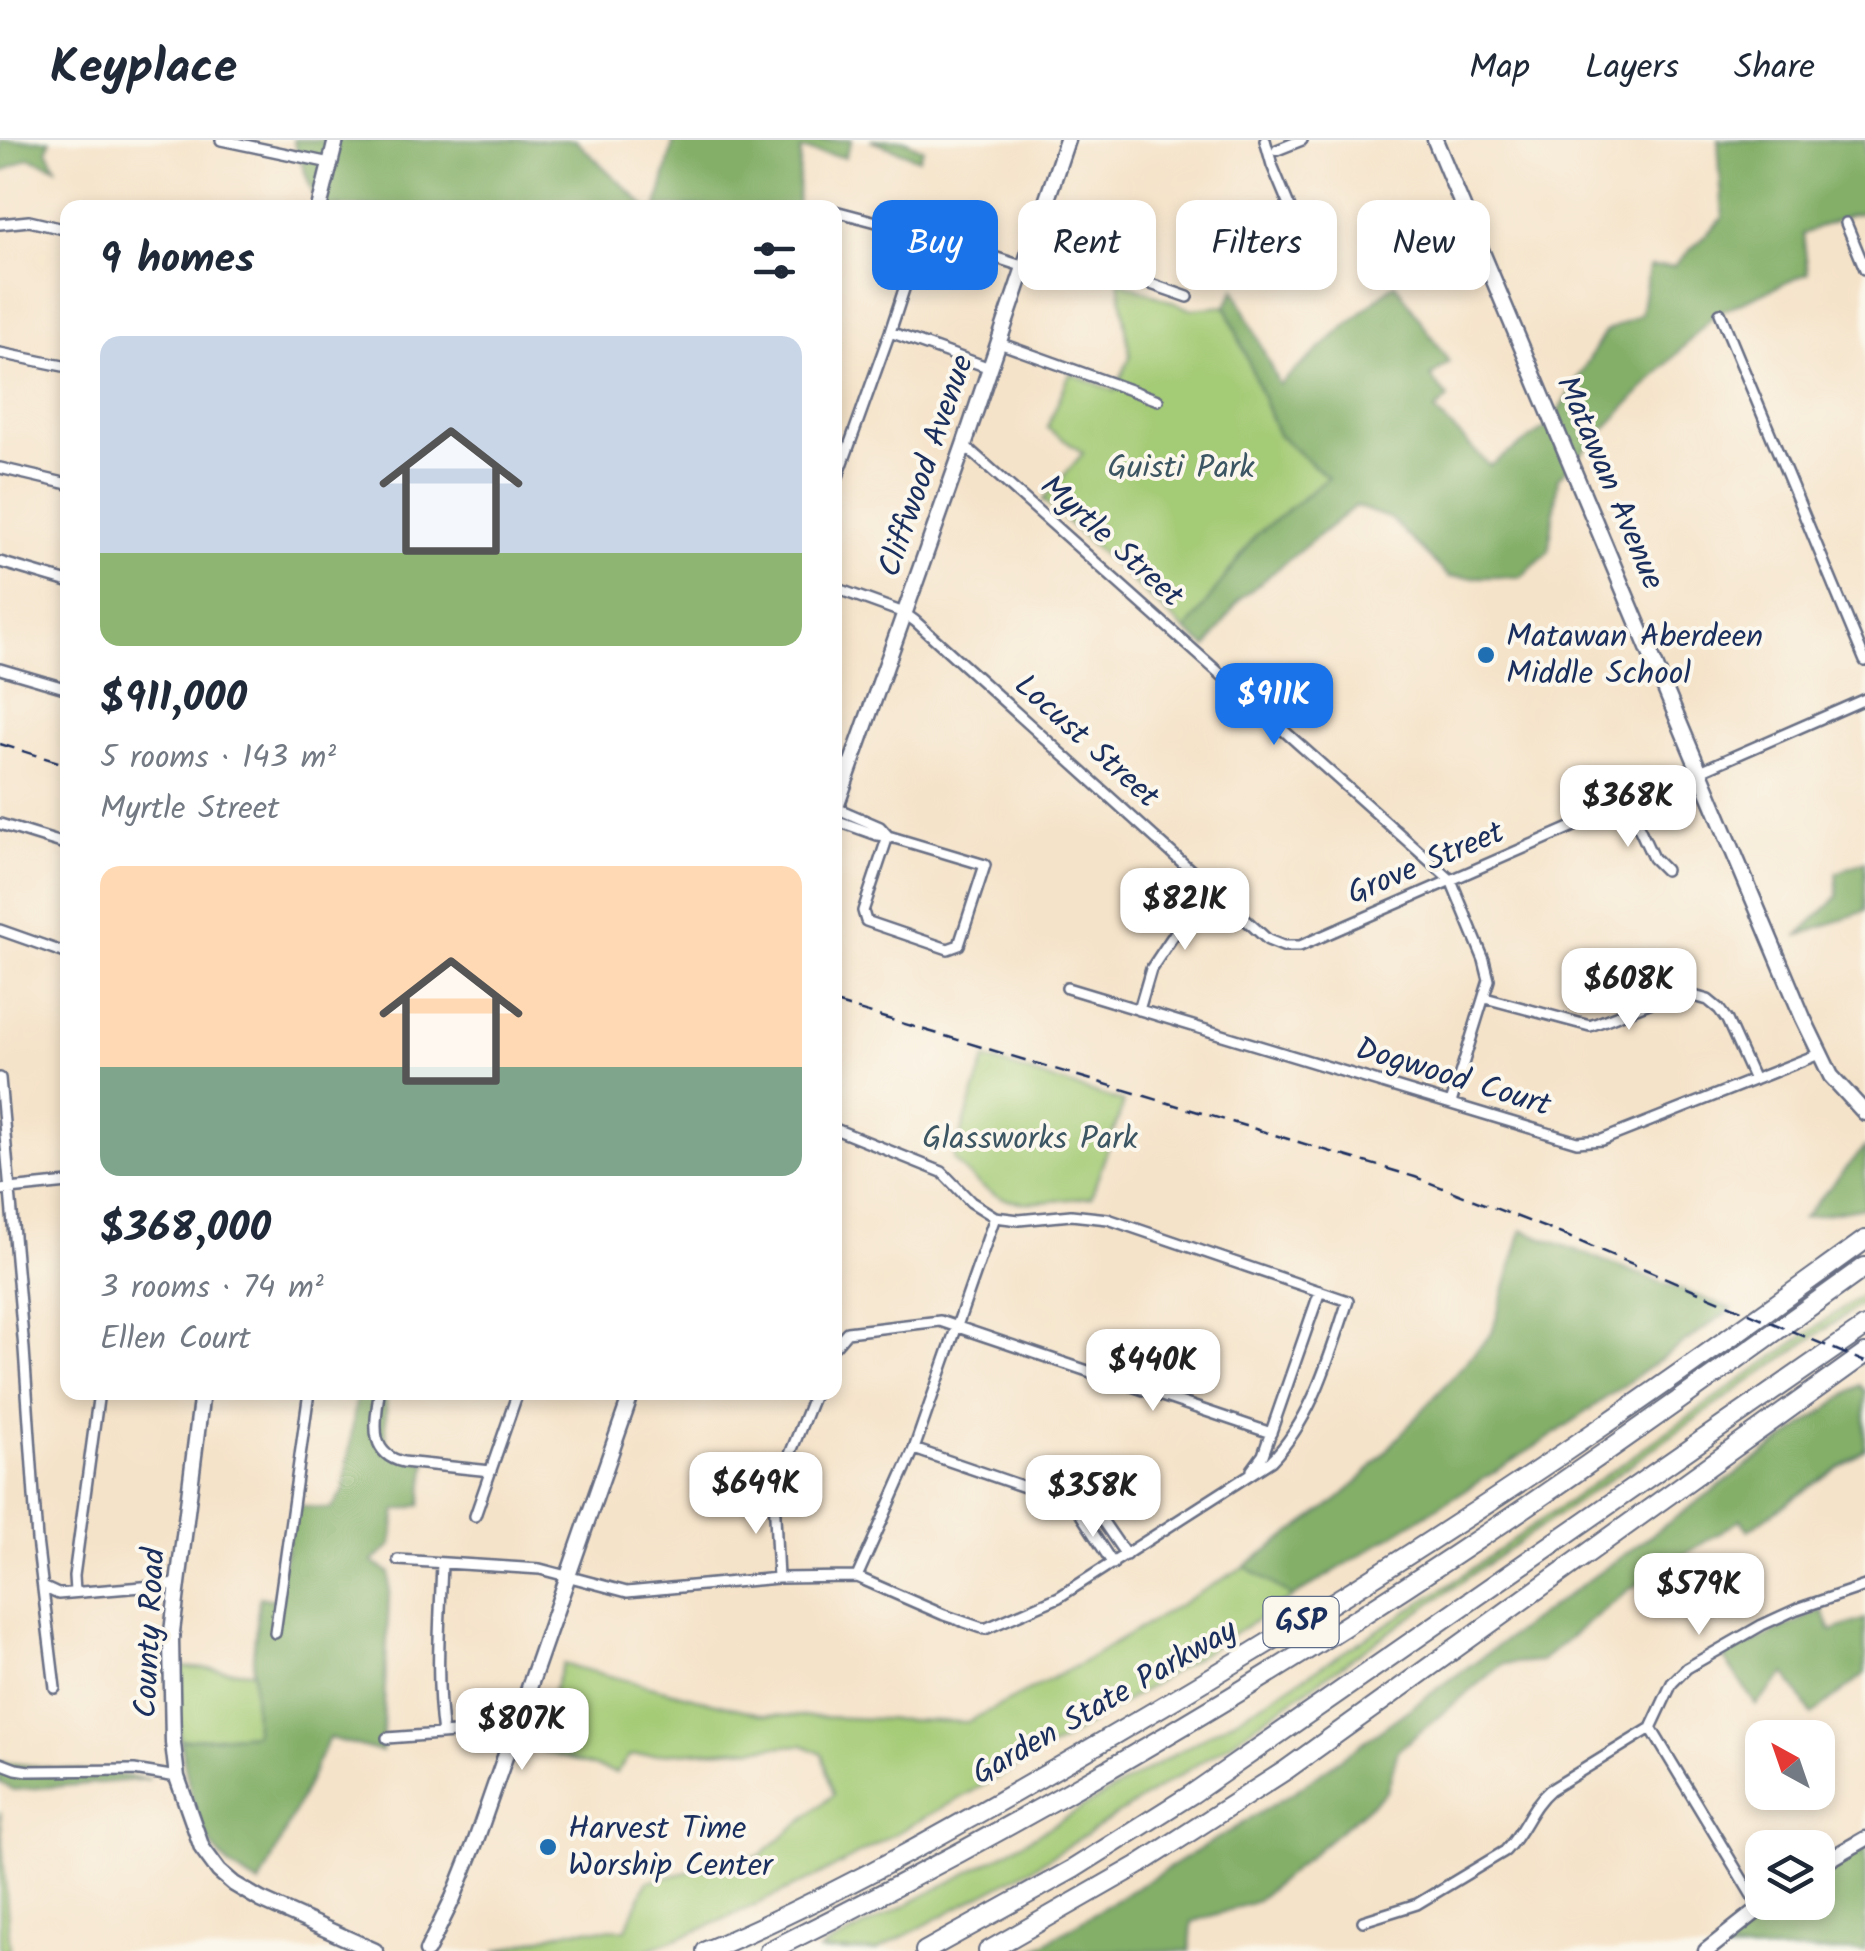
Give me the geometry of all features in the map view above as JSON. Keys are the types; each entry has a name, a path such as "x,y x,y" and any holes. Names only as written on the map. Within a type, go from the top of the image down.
{"highway":[{"name":"Garden State Parkway","path":"706,1951 892,1861 1232,1664 1562,1454 1865,1240"},
{"name":"Garden State Parkway","path":"769,1951 1033,1812 1315,1644 1516,1514 1865,1267"},
{"name":"GSP","path":"925,1951 1073,1868 1208,1784 1865,1327"},
{"path":"988,1951 1138,1866 1272,1780 1865,1354"}],"street":[{"path":"221,140 330,163"},
{"path":"321,200 336,140"},
{"name":"Cliffwood Avenue","path":"1047,200 1067,140"},
{"path":"1265,140 1287,200"},
{"path":"1277,150 1302,140"},
{"name":"Matawan Avenue","path":"1436,140 1819,1054 1841,1090 1865,1112"},
{"path":"842,212 872,219"},
{"path":"0,224 30,221 60,228"},
{"path":"1846,222 1865,268"},
{"path":"1156,286 1188,297"},
{"name":"Cliffwood Avenue","path":"842,789 1018,287"},
{"path":"842,466 904,290"},
{"path":"1720,313 1865,661"},
{"path":"890,332 990,368"},
{"path":"999,343 1158,400"},
{"path":"0,353 60,365"},
{"name":"Myrtle Street","path":"964,445 1451,880 1489,980 1451,1102"},
{"path":"0,468 60,482"},
{"path":"0,562 60,580"},
{"path":"842,591 904,614"},
{"name":"Locust Street","path":"904,614 1268,940 1280,945"},
{"path":"0,668 60,687"},
{"name":"Grove Street","path":"1280,945 1300,946 1865,700"},
{"path":"1628,804 1653,858 1665,870"},
{"path":"842,812 880,827 888,836"},
{"path":"842,822 878,835 888,836 985,865 959,945 948,949 866,921 863,911 888,836"},
{"path":"0,824 60,842"},
{"path":"1140,1010 1151,968 1207,885"},
{"path":"0,930 60,951"},
{"name":"Dogwood Court","path":"1067,988 1577,1142 1602,1140 1819,1054"},
{"path":"1485,998 1590,1026 1675,993 1708,1000 1727,1020 1754,1080"},
{"path":"0,1078 5,1189 24,1348 37,1540 55,1688"},
{"path":"398,1560 532,1568 568,1574 627,1592 778,1578 858,1577 985,1629 1059,1597 1113,1564 1271,1461 1290,1441 1310,1404 1348,1301 1108,1218 1071,1215 1019,1220 995,1216 971,1202 942,1172 842,1132"},
{"path":"5,1189 60,1185"},
{"path":"858,1577 914,1449 995,1216"},
{"path":"1250,1472 1263,1455 1320,1291"},
{"path":"842,1338 847,1332 940,1320 1271,1433"},
{"path":"75,1592 98,1400"},
{"name":"County Road","path":"201,1400 170,1659 177,1777 198,1838 219,1871 261,1900 375,1951"},
{"path":"276,1633 308,1400"},
{"path":"378,1400 376,1438 394,1460 491,1470"},
{"path":"475,1516 515,1400"},
{"path":"427,1951 463,1872 629,1400"},
{"path":"778,1578 774,1494 812,1400"},
{"path":"914,1449 1095,1510 1126,1555"},
{"path":"1074,1504 1113,1564"},
{"path":"442,1563 439,1644 443,1734"},
{"path":"43,1587 58,1594 178,1584"},
{"path":"1363,1922 1418,1904 1505,1851 1516,1840 1539,1799 1651,1728 1672,1684 1687,1668 1762,1624 1865,1586"},
{"path":"1651,1728 1745,1876"},
{"path":"387,1738 468,1732 512,1736"},
{"path":"0,1763 16,1770 134,1770 177,1777"},
{"path":"1835,1857 1865,1840"},
{"path":"1706,1951 1746,1920"}],"green space":[{"path":"0,140 50,140 47,150 56,167 29,158 0,173"},
{"path":"293,140 575,140 639,200 315,200"},
{"path":"674,140 852,140 845,157 801,150 797,200 659,200"},
{"path":"870,140 904,140 923,149 919,159"},
{"path":"1718,140 1865,140 1865,212 1803,234 1808,273 1715,314 1558,478 1549,551 1521,577 1449,577 1391,519 1355,506 1239,600 1207,647 1186,631 1256,535 1328,478 1278,435 1226,306 1234,290 1279,385 1387,290 1400,290 1449,362 1431,377 1448,398 1435,411 1490,466 1551,424 1605,332 1641,314 1649,267 1674,266 1723,218"},
{"name":"Guisti Park","path":"1120,290 1142,290 1190,309 1226,306 1278,435 1328,478 1256,535 1186,631 1043,500 1083,453 1047,428 1070,373 1115,391 1130,357"},
{"path":"1865,861 1865,911 1797,936 1838,897 1836,873"},
{"name":"Glassworks Park","path":"985,1059 1124,1102 1091,1197 1031,1202 1000,1197 970,1177 953,1159"},
{"path":"1865,1147 1865,1207 1803,1218"},
{"path":"1522,1230 1732,1309 1546,1440 1293,1597 1245,1566 1360,1480 1492,1333"},
{"path":"1865,1293 1865,1301 1223,1748 1034,1867 876,1951 818,1951 998,1857 1271,1698 1446,1587"},
{"path":"1860,1385 1865,1391 1865,1449 1748,1530 1741,1519 1627,1591 1541,1661 1502,1664 1398,1750 1387,1791 1255,1902 1192,1922 1190,1951 1032,1951 1294,1792"},
{"path":"356,1400 386,1400 386,1452 427,1462 421,1505 396,1511 392,1545 372,1562 390,1573 382,1752 329,1738 260,1885 231,1866 207,1837 194,1806 180,1740 255,1734 253,1657 259,1597 275,1600 296,1505 331,1509 344,1490"},
{"path":"1245,1566 1293,1597 1056,1745 828,1871 707,1927 644,1951 496,1951 570,1930 626,1929 647,1881 759,1856 833,1795 822,1754 803,1745 629,1756 616,1773 532,1748 563,1664 763,1715 967,1722 1078,1665"},
{"path":"1822,1610 1831,1631 1865,1619 1865,1674 1812,1715 1786,1674 1756,1705 1723,1657"},
{"path":"178,1667 253,1672 256,1734 180,1740"},
{"path":"0,1762 150,1779 13,1790 0,1782"},
{"path":"0,1811 10,1951 0,1951"},
{"path":"1865,1848 1865,1951 1721,1951 1762,1920 1835,1920 1835,1867"}],"railway":[{"path":"0,744 60,763"},
{"path":"842,1005 1415,1177 1564,1235 1865,1362"}],"place":[{"name":"Matawan Aberdeen Middle School","path":"1486,655"},
{"name":"Harvest Time Worship Center","path":"548,1847"}]}
